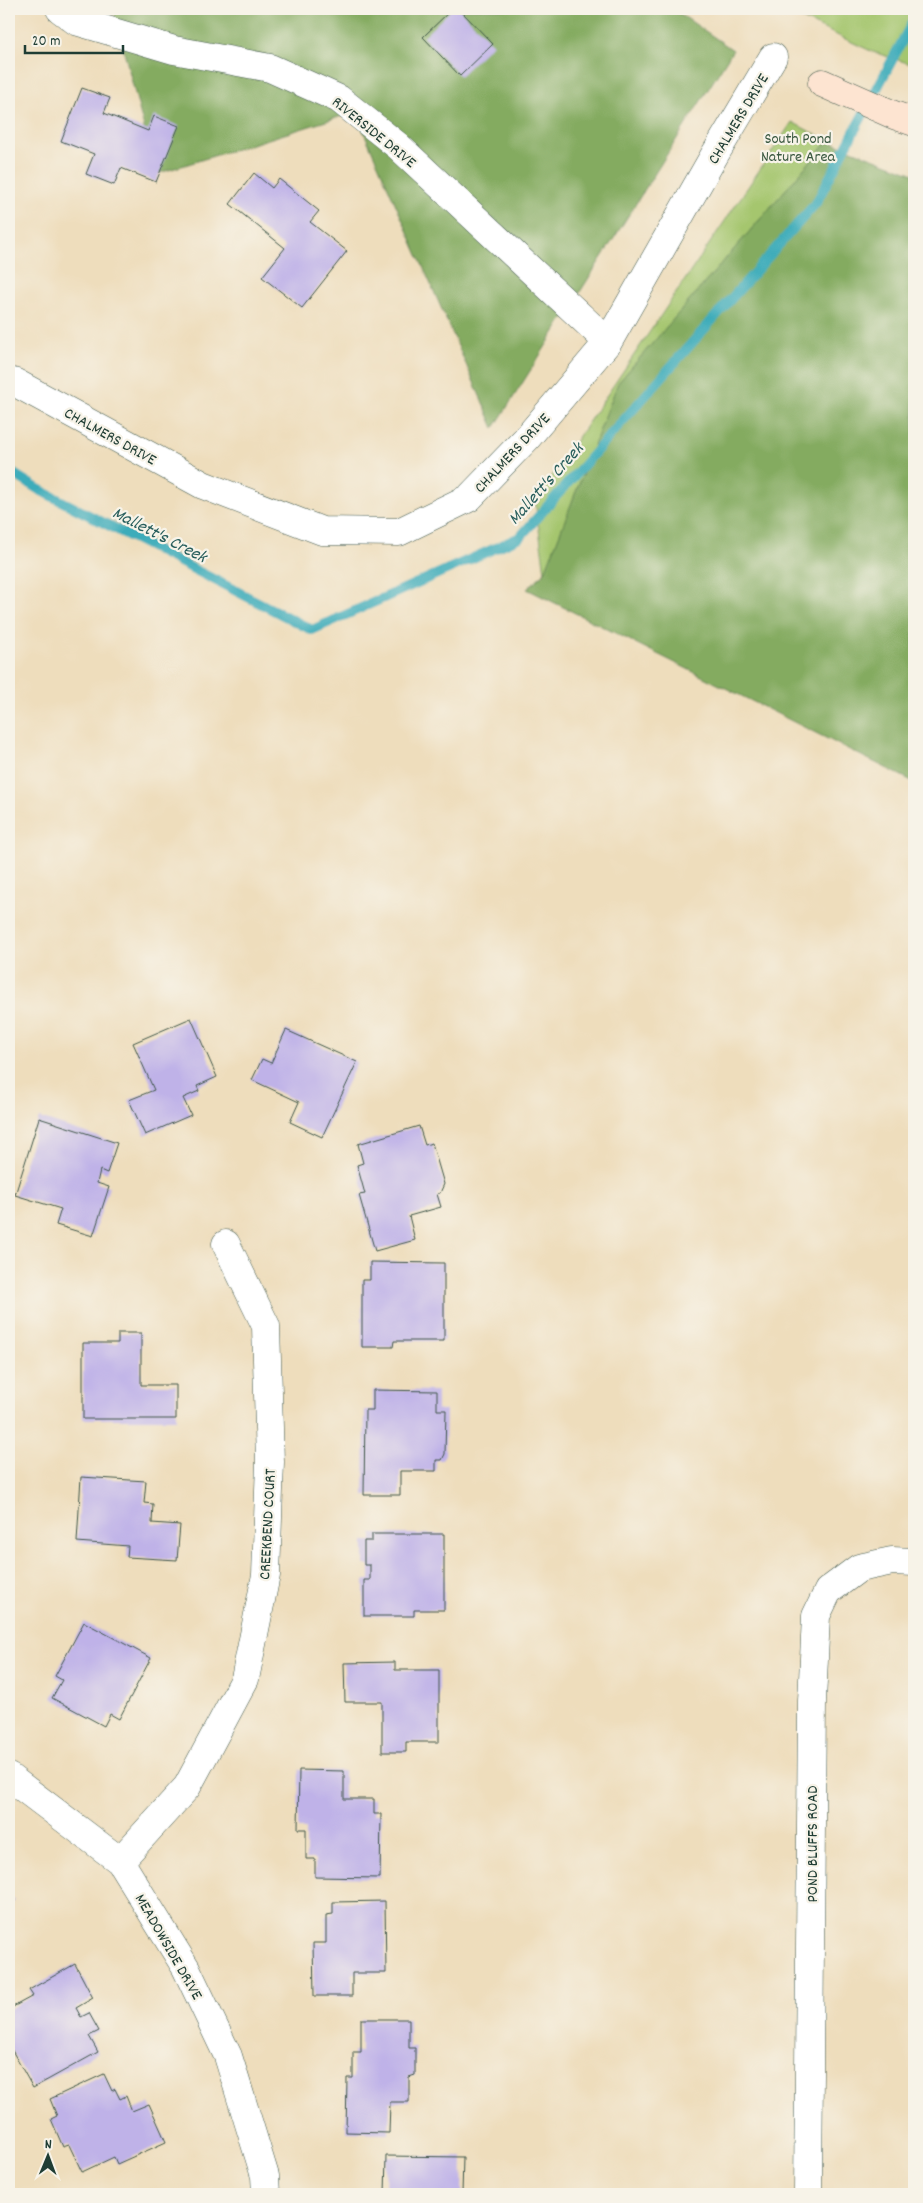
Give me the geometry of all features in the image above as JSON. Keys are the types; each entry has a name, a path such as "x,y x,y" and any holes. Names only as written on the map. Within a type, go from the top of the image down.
{"main road":[{"path":"822,83 904,119"}],"street":[{"name":"RIVERSIDE DRIVE","path":"60,9 76,21 174,50 270,68 339,99 398,146 608,342"},
{"name":"CHALMERS DRIVE","path":"9,381 16,383 212,489 322,531 399,532 469,498 527,438 608,342 773,57"},
{"name":"CREEKBEND COURT","path":"120,1861 188,1787 245,1679 266,1575 270,1462 266,1326 226,1244"},
{"name":"POND BLUFFS ROAD","path":"808,2194 812,1701 816,1616 828,1592 859,1568 892,1561 914,1562"},
{"name":"MEADOWSIDE DRIVE","path":"9,1777 120,1861 186,1968 228,2056 265,2176 266,2194"}],"green space":[{"path":"113,9 673,9 733,50 494,428 355,112 156,174"},
{"path":"781,9 914,9 914,65 873,52"},
{"name":"South Pond Nature Area","path":"792,122 828,141 618,383 545,572 535,501"},
{"path":"828,141 914,174 914,782 527,589 545,572 618,383"}],"building":[{"path":"452,9 459,9 493,44 460,76 423,37"},
{"path":"82,88 110,98 104,113 148,131 154,116 179,126 156,182 121,168 114,185 86,174 94,154 61,141"},
{"path":"254,173 272,188 279,179 319,211 310,222 347,251 302,308 262,277 285,248 230,204"},
{"path":"191,1018 217,1077 197,1086 199,1091 183,1098 191,1115 145,1135 129,1100 154,1090 133,1043"},
{"path":"286,1030 357,1062 322,1137 290,1122 299,1102 252,1080 262,1059 271,1063"},
{"path":"39,1118 117,1143 107,1173 100,1170 97,1183 109,1187 93,1236 56,1225 61,1209 15,1195"},
{"path":"419,1126 425,1145 432,1143 444,1184 440,1193 437,1194 441,1207 409,1216 415,1240 375,1251 359,1195 365,1194 357,1165 363,1163 358,1144"},
{"path":"370,1262 444,1263 444,1341 394,1341 393,1347 362,1347 362,1280 370,1280"},
{"path":"118,1333 141,1333 141,1385 176,1385 176,1419 83,1419 83,1343 118,1343"},
{"path":"373,1390 437,1391 437,1410 446,1410 445,1454 442,1460 436,1460 436,1471 400,1471 400,1495 364,1495 365,1410 373,1410"},
{"path":"81,1477 146,1481 144,1503 153,1504 152,1523 180,1525 177,1560 127,1557 128,1546 77,1542"},
{"path":"372,1534 444,1534 444,1610 414,1610 414,1616 364,1616 364,1580 370,1580 370,1565 364,1565 364,1541 372,1541"},
{"path":"84,1622 151,1658 119,1719 110,1714 104,1726 52,1698 62,1680 55,1676"},
{"path":"395,1662 395,1670 439,1670 439,1742 406,1742 406,1752 382,1752 382,1702 345,1702 344,1663"},
{"path":"299,1770 344,1771 344,1799 374,1799 374,1814 381,1814 380,1878 315,1877 315,1859 306,1859 306,1829 298,1829"},
{"path":"9,1895 15,1900 9,1908"},
{"path":"385,1901 386,1973 352,1973 352,1996 314,1996 313,1943 326,1943 326,1915 333,1914 333,1902"},
{"path":"75,1964 93,1998 76,2008 81,2017 89,2013 99,2031 89,2036 98,2052 33,2088 9,2045 9,2009 33,1996 29,1990"},
{"path":"361,2019 409,2019 409,2048 415,2048 415,2075 409,2077 409,2102 390,2102 389,2133 346,2132 347,2078 353,2078 353,2052 361,2052"},
{"path":"104,2074 112,2091 115,2089 120,2099 126,2096 132,2111 149,2104 166,2142 117,2164 114,2157 82,2172 69,2145 63,2147 51,2119 57,2116 50,2099"},
{"path":"386,2156 463,2157 462,2194 385,2194"}],"waterway":[{"name":"Mallett's Creek","path":"9,471 38,489 312,630 520,537 816,203 914,19"}]}
